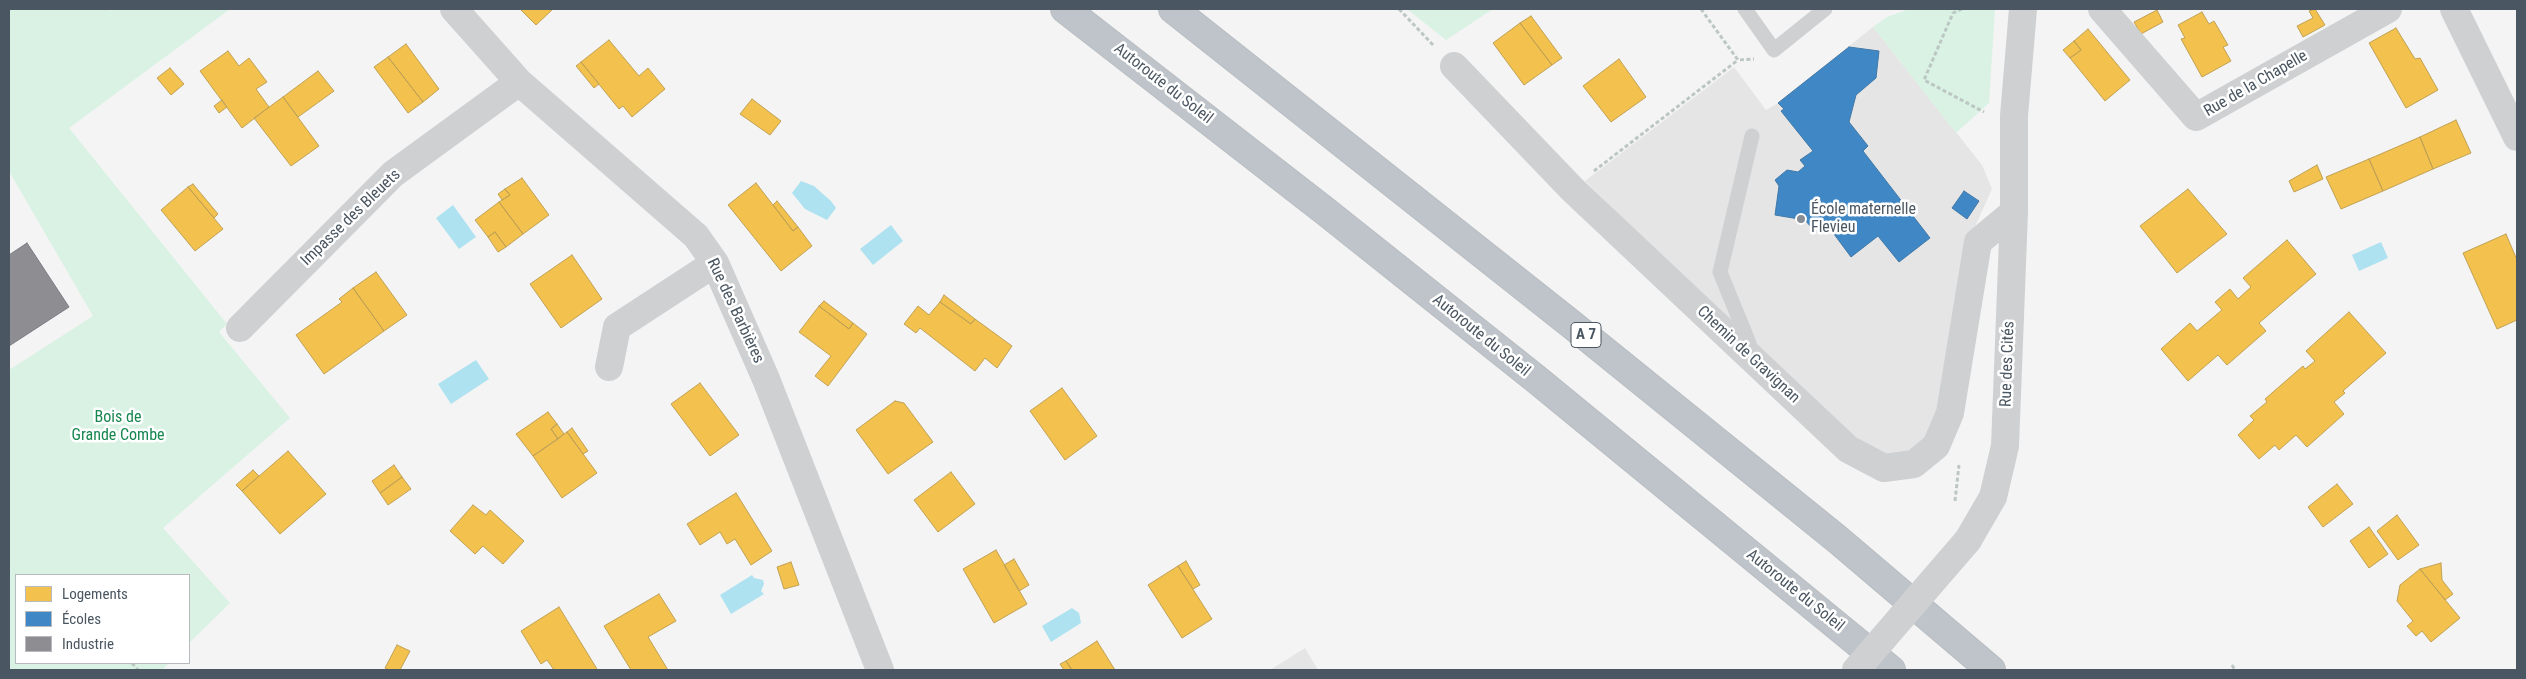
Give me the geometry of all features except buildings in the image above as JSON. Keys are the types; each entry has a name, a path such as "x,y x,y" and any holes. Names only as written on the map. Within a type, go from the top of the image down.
{"highway":[{"name":"Autoroute du Soleil","path":"1065,9 1325,211 1520,367 1891,670"},
{"name":"A 7","path":"1173,9 1571,324 1837,539 1992,670"}],"street":[{"name":"Rue des Barbières","path":"454,9 519,82 696,236 715,263 766,379 880,670"},
{"name":"Rue des Cités","path":"1856,670 1968,540 1992,497 2005,446 2014,212 2014,116 2023,9"},
{"name":"Rue de la Chapelle","path":"2102,9 2196,117 2388,9"},
{"path":"2454,9 2517,137"},
{"name":"Chemin de Gravignan","path":"1454,66 1572,189 1848,449 1884,468 1914,464 1936,446 1950,413 1978,242 2014,212"},
{"name":"Impasse des Bleuets","path":"240,328 393,174 519,82"},
{"path":"609,367 618,327 715,263"}],"lane":[{"path":"1745,9 1774,50 1826,9"},
{"path":"1749,355 1749,343 1720,272 1752,136"}],"path":[{"path":"1399,9 1454,66"},
{"path":"1701,9 1738,60"},
{"path":"1962,9 1954,11 1924,80 1989,115 2014,116"},
{"path":"1572,189 1738,60 1757,59 1774,50"},
{"path":"2232,665 2235,670"}],"shaded area":[{"name":"École maternelle Flevieu","path":"1873,27 1982,165 1992,189 1965,249 1938,422 1925,443 1909,455 1882,457 1848,434 1749,343 1585,181 1734,67 1766,110 1778,103"},
{"path":"1305,648 1318,670 1270,670"}],"green space":[{"name":"Bois de Grande Combe","path":"9,9 108,9 111,11 114,9 230,9 69,128 227,324 219,332 290,418 163,528 230,603 190,642 190,574 15,574 15,664 168,664 162,670 9,670 9,370 93,316 9,171"},
{"path":"1407,9 1493,9 1446,40"},
{"path":"1909,9 1995,9 1989,103 1956,133 1873,27 1887,17"}],"water":[{"path":"801,181 814,186 836,208 827,220 805,209 792,193"},
{"path":"453,205 476,237 459,249 436,218"},
{"path":"891,225 903,241 873,265 860,249"},
{"path":"2381,242 2388,258 2359,271 2352,255"},
{"path":"476,360 489,379 451,404 438,384"},
{"path":"752,575 754,578 763,580 764,584 761,591 764,594 731,614 720,595"},
{"path":"1072,608 1079,613 1081,623 1051,642 1042,626"}],"place":[{"name":"École maternelle Flevieu","path":"1801,219"}]}
